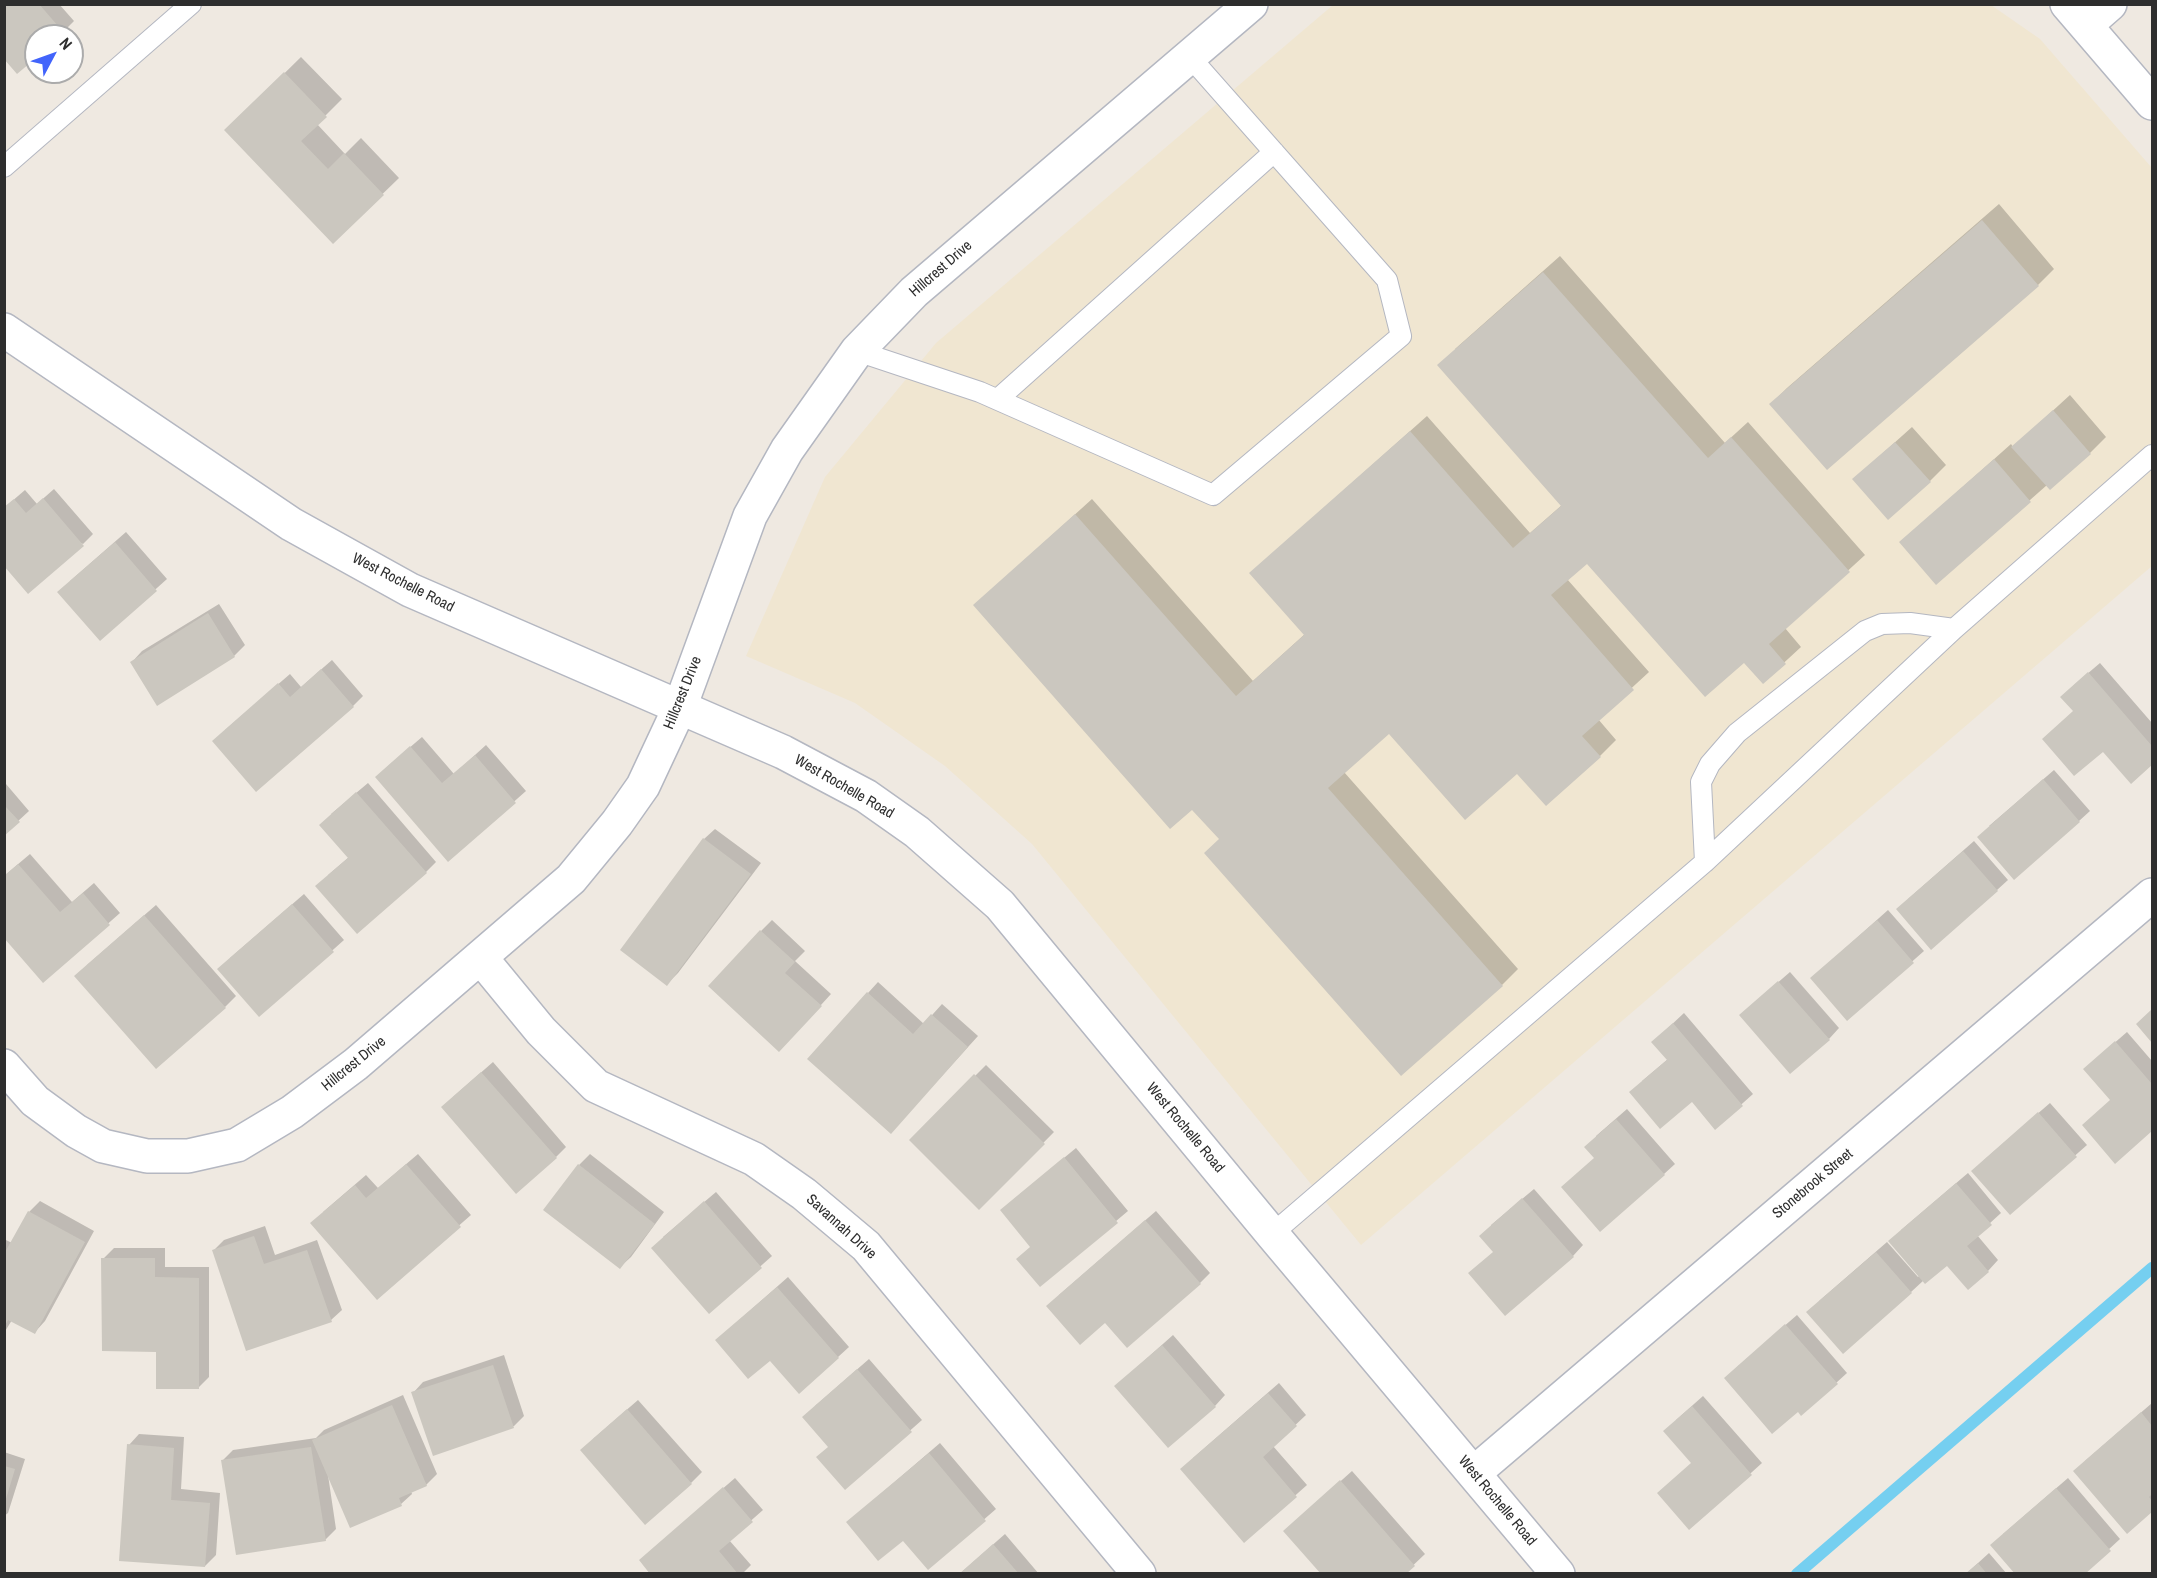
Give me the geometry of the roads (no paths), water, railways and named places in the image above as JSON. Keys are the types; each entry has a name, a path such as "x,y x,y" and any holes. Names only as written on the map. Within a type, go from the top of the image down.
{"street":[{"name":"Hillcrest Drive","path":"4,1066 35,1101 76,1131 103,1146 147,1156 188,1156 237,1145 292,1112 356,1064 481,958 572,879 643,786 680,707 750,516 787,450 857,351 914,292 1251,4"},
{"path":"2088,11 2152,103"},
{"name":"West Rochelle Road","path":"4,330 301,530 410,590 783,752 866,796 917,832 992,898 1558,1574"},
{"name":"Stonebrook Street","path":"1474,1473 2152,895"},
{"name":"Savannah Drive","path":"481,958 541,1031 596,1086 754,1159 804,1194 866,1246 1139,1574"}],"lane":[{"path":"4,167 191,4"},
{"path":"857,351 998,399 1213,495 1401,336 1387,280 1190,57"},
{"path":"998,399 1274,152"},
{"path":"1272,1234 1705,862 1954,629 2152,455"},
{"path":"1705,862 1701,782 1710,764 1737,733 1865,631 1882,624 1910,623 1954,629"}],"waterway":[{"path":"1797,1574 2152,1268"}]}
